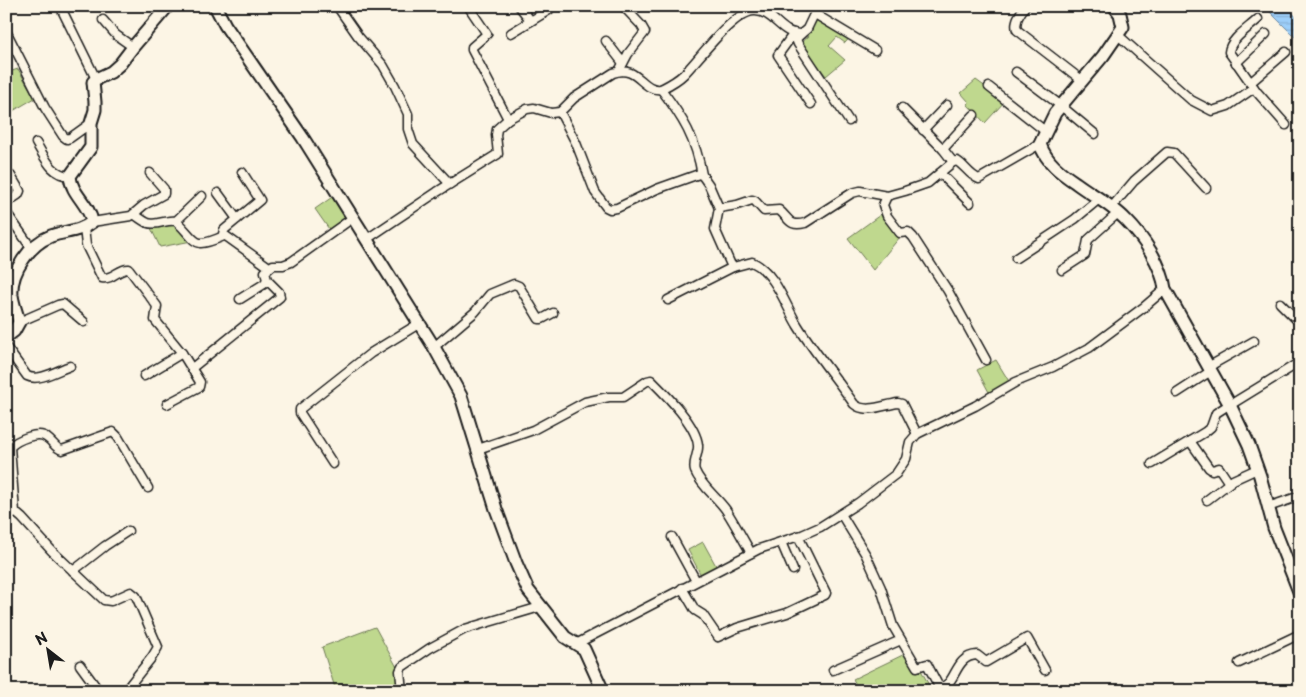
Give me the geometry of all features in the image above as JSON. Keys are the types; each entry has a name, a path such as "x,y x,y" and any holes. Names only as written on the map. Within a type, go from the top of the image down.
{"street":[{"path":"60,6 96,79"},
{"path":"167,404 199,386 200,382 182,353 155,320 157,306 129,269 124,269 108,279 102,278 86,245 90,213 72,186 70,176 91,147 91,124 95,110 93,82 116,69 168,6"},
{"path":"215,6 225,25 303,138 354,217 434,346 461,396 496,509 528,590 565,637 584,649 604,691"},
{"path":"337,6 358,36 383,65 395,86 408,114 408,129 413,144 450,184"},
{"path":"468,6 487,34 472,47 472,50 508,119"},
{"path":"519,6 531,21"},
{"path":"367,239 498,154 497,129 508,119 527,109 534,108 551,113 560,112 574,98 621,67 645,32 623,6"},
{"path":"1025,6 1018,16 1017,30 1083,81"},
{"path":"1114,6 1120,14 1123,27 1083,81 1060,105 1045,131 1040,144 1042,151 1064,174 1126,220 1152,253 1163,276 1165,289 1230,405 1249,446 1274,528 1300,594"},
{"path":"512,33 549,10"},
{"path":"811,104 778,55 797,34 807,30 817,10 875,50"},
{"path":"661,90 682,76 726,27 745,13 759,11 769,15 781,27 797,34"},
{"path":"1258,19 1230,46 1229,52 1252,85 1286,125"},
{"path":"103,20 116,35 133,47"},
{"path":"6,31 45,108 63,136 67,139 70,138 91,124"},
{"path":"797,34 798,44 848,121"},
{"path":"1236,63 1266,34"},
{"path":"1118,35 1187,97 1212,112 1228,106 1286,52"},
{"path":"606,42 621,67 652,88 661,90 691,135 698,153 702,175 719,208 715,229 728,262 732,267"},
{"path":"1016,72 1095,134"},
{"path":"989,86 1045,131"},
{"path":"924,130 947,105"},
{"path":"902,108 953,162"},
{"path":"560,112 576,143 595,192 606,208 617,208 657,189 699,174 702,175"},
{"path":"943,150 974,115"},
{"path":"36,143 54,170 61,176 70,176"},
{"path":"719,208 752,200 764,211 778,210 792,224 797,225 805,223 852,193 860,191 888,196 922,186 934,179 953,162 957,161 979,179 1040,144"},
{"path":"1062,270 1085,255 1088,240 1114,211 1134,181 1167,152 1174,153 1206,188"},
{"path":"224,236 224,230 260,200 242,172"},
{"path":"6,173 14,180 20,193 6,203"},
{"path":"19,322 12,295 13,282 21,264 32,249 49,236 134,214 144,205 165,192 150,173"},
{"path":"940,173 970,203"},
{"path":"218,193 237,219"},
{"path":"176,221 202,196"},
{"path":"888,196 883,205 887,216 900,234 908,232 913,237 948,291 986,360"},
{"path":"1016,258 1075,219 1099,200"},
{"path":"134,214 153,224 172,220 176,221 195,242 206,244 224,236"},
{"path":"192,368 280,297 279,292 266,280 265,272 269,267 291,262 354,217"},
{"path":"8,218 32,249"},
{"path":"224,236 269,267"},
{"path":"668,300 732,267 752,262 775,283 797,324 854,404 864,410 898,403 902,404 917,434"},
{"path":"240,300 264,284 266,280"},
{"path":"434,346 475,312 490,294 514,284 519,286 539,319 553,313"},
{"path":"576,644 751,553 820,527 842,514 896,474 906,459 910,442 917,434 975,406 1016,382 1053,367 1089,348 1165,289"},
{"path":"1280,303 1300,324"},
{"path":"6,338 14,331 19,322 58,305 63,304 84,322"},
{"path":"333,464 300,412 300,409 371,354 420,323"},
{"path":"1177,393 1254,341"},
{"path":"6,347 31,379 70,366"},
{"path":"144,376 182,353"},
{"path":"1152,464 1211,427 1214,416 1300,362"},
{"path":"478,449 528,432 585,402 609,397 623,397 651,380 675,404 694,432 698,444 694,466 695,472 711,494 725,508 751,553"},
{"path":"125,691 157,651 158,647 133,593 127,593 111,602 104,600 52,551 15,512 10,447 42,434 57,449 62,450 110,433 115,433 148,488"},
{"path":"1190,441 1209,468 1212,470 1219,468 1229,483"},
{"path":"1208,500 1240,476 1257,469"},
{"path":"1268,508 1300,496"},
{"path":"6,513 15,512"},
{"path":"842,514 866,555 881,588 887,610 915,666 927,664 939,689 948,684 958,666 972,656 977,655 986,662 1027,638 1045,670"},
{"path":"73,570 128,531"},
{"path":"682,588 695,610 703,615 718,637 737,628 787,613 826,593 798,536"},
{"path":"672,537 696,581"},
{"path":"781,542 793,570"},
{"path":"402,691 400,671 402,667 430,648 464,630 540,607"},
{"path":"1239,663 1300,634"},
{"path":"834,670 901,640"},
{"path":"80,665 99,691"}],"green space":[{"path":"817,14 853,34 845,43 837,37 829,46 845,60 826,76 801,43 809,36 806,32"},
{"path":"18,69 35,98 6,115 6,73"},
{"path":"976,80 1005,101 985,123 968,105 969,102 961,93"},
{"path":"338,193 354,217 331,232 315,209"},
{"path":"887,210 904,232 873,270 848,238"},
{"path":"178,216 192,241 160,247 148,222"},
{"path":"996,360 1010,383 990,394 977,370"},
{"path":"703,542 720,573 704,581 688,550"},
{"path":"375,627 399,671 403,691 336,691 322,647"},
{"path":"911,651 932,691 859,691 853,679"}],"water":[{"path":"1264,6 1286,6 1300,21 1300,42"}]}
